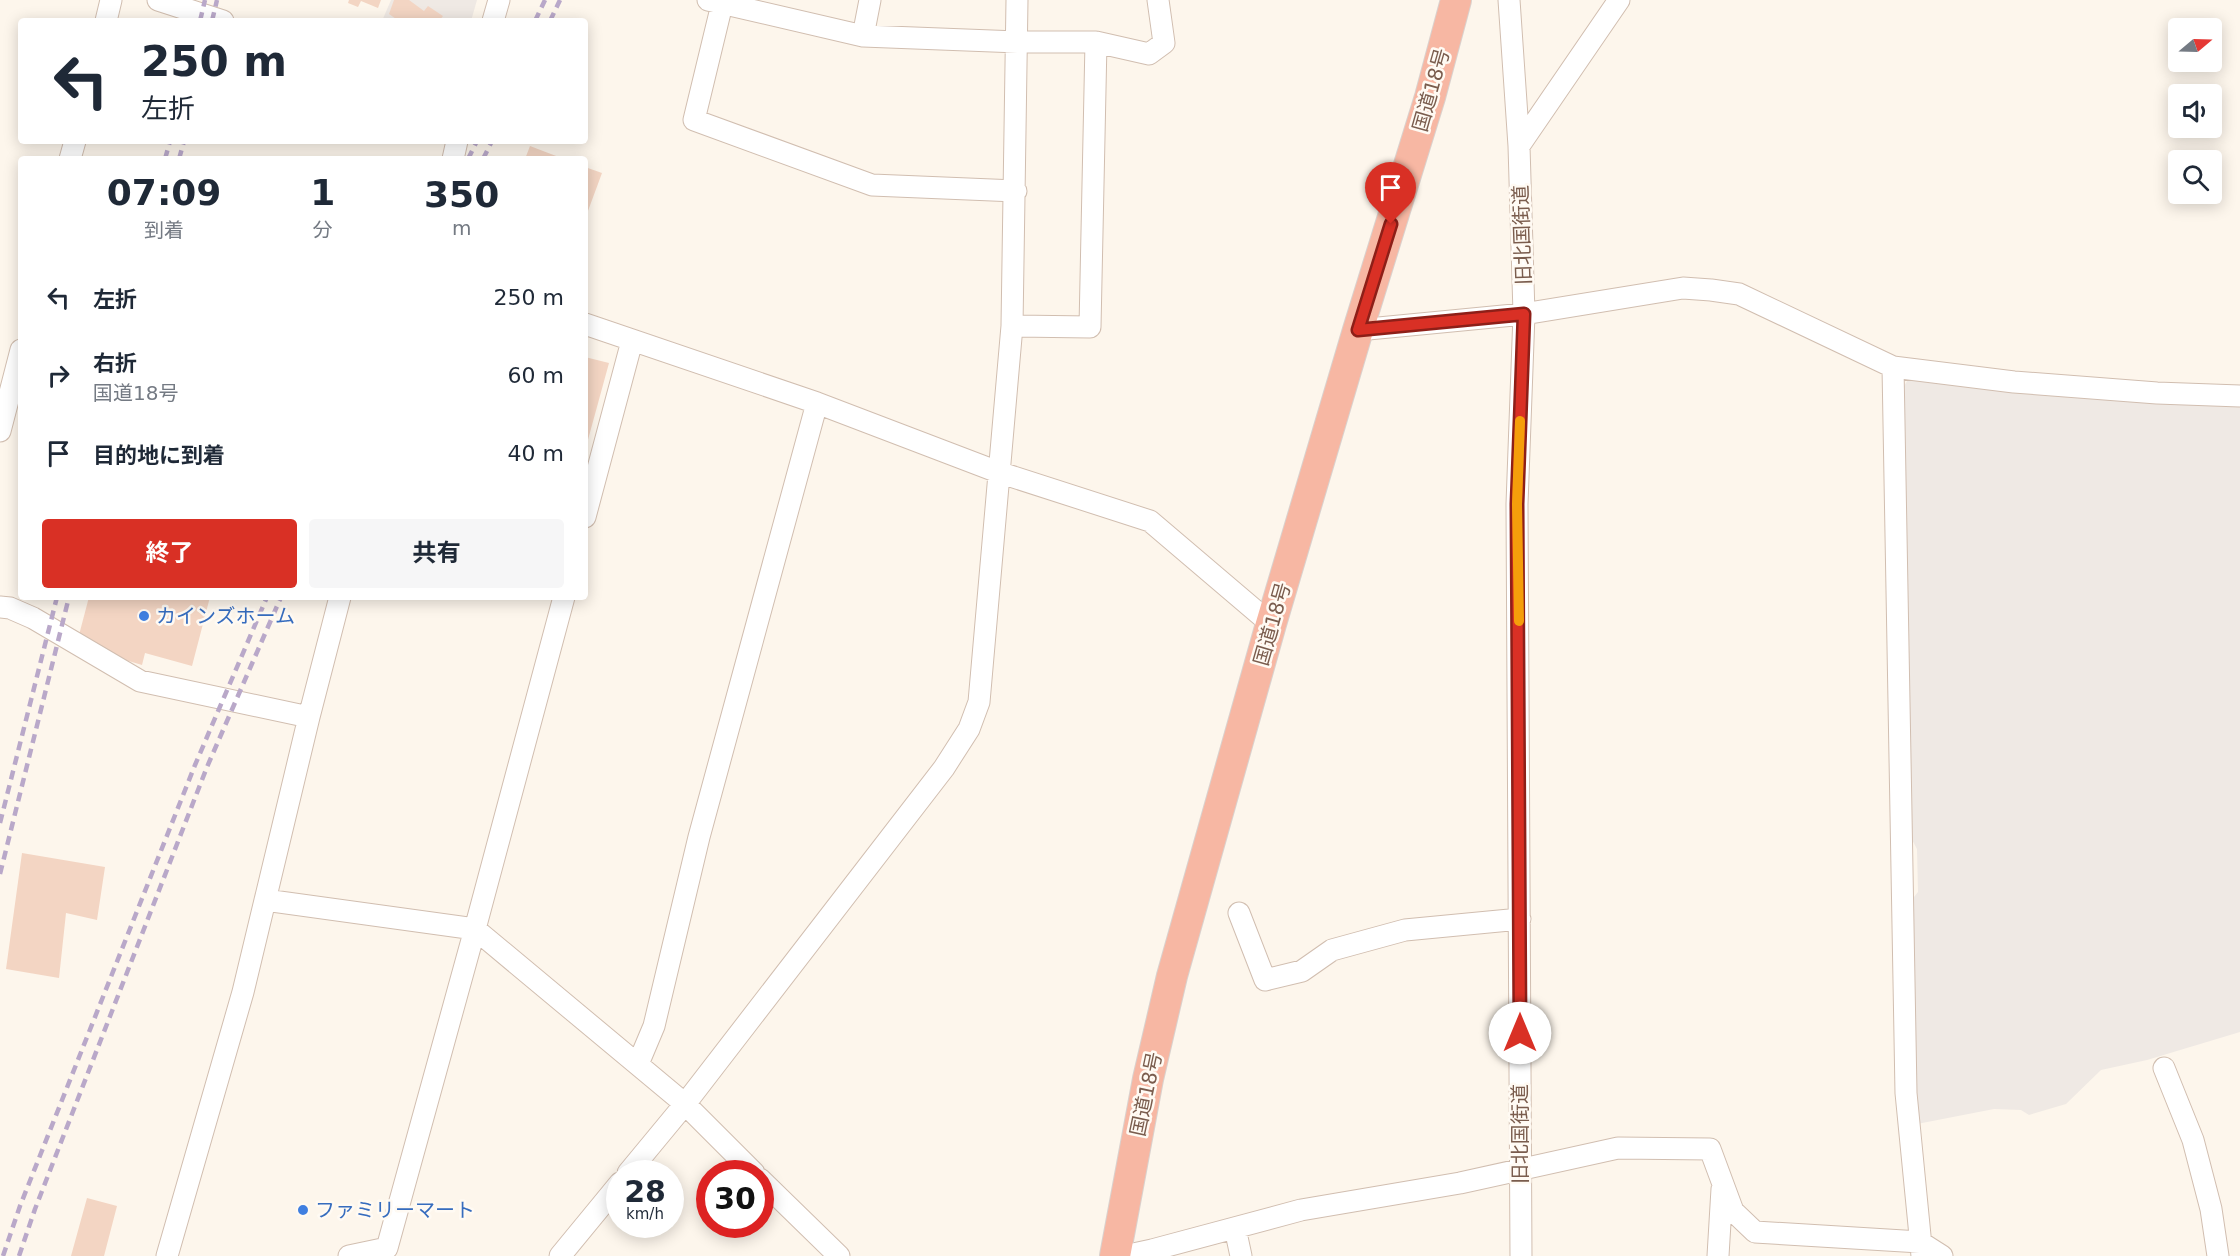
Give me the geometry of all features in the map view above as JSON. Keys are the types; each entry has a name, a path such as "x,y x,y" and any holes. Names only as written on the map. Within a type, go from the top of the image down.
{"highway":[{"name":"国道18号","path":"1115,1256 1148,1079 1172,976 1271,624 1430,97 1456,0"}],"street":[{"path":"107,18 111,0"},
{"path":"494,18 499,0"},
{"path":"863,36 870,0"},
{"path":"639,1160 685,1104 944,768 969,729 979,702 1012,326 1016,191 1017,0"},
{"path":"1016,191 872,185 694,120 718,1 863,36 1017,42 1096,42 1149,54 1164,43 1158,0"},
{"name":"旧北国街道","path":"1509,0 1519,146 1524,314 1517,504 1521,1256"},
{"path":"1519,146 1619,0"},
{"path":"167,1 215,18"},
{"path":"1012,326 1090,327 1096,42"},
{"path":"1358,330 1524,314 1683,288 1711,290 1738,294 1893,367 2014,382 2157,393 2240,396"},
{"path":"588,325 817,403 998,472 1150,521 1271,624"},
{"path":"588,506 632,341"},
{"path":"0,431 18,362"},
{"path":"1893,367 1906,1093 1921,1249"},
{"path":"638,1064 654,1026 699,837 817,403"},
{"path":"167,1256 243,992 339,600"},
{"path":"349,1256 392,1252 563,600"},
{"path":"0,607 10,608 33,618 140,681 309,717"},
{"path":"265,900 475,929 685,1104 741,1160"},
{"path":"1239,913 1265,980 1302,971 1332,950 1405,930 1520,919"},
{"path":"2164,1068 2193,1140 2211,1209 2218,1256"},
{"path":"1124,1256 1301,1210 1460,1183 1618,1148 1710,1149 1733,1210 1755,1232 1921,1249 1942,1256"},
{"path":"1718,1256 1722,1182"},
{"path":"774,1194 832,1254"},
{"path":"560,1256 606,1200"},
{"path":"1235,1228 1241,1256"}],"shaded area":[{"path":"391,0 477,0 472,18 383,18"},
{"path":"1908,380 2240,405 2240,1032 2147,1060 2101,1070 2066,1104 2029,1115 2021,1110 1994,1109 1917,1124 1910,902 1918,892 1917,849 1909,834 1901,390"}],"building":[{"path":"349,0 381,0 378,8 361,1 358,7 348,3"},
{"path":"394,0 409,0 424,11 428,6 443,16 441,18 395,18 389,14"},
{"path":"530,146 556,156 526,156"},
{"path":"588,168 602,173 588,211"},
{"path":"588,358 609,363 588,440"},
{"name":"カインズホーム","path":"88,600 209,600 192,666 145,653 142,665 122,659 79,635"},
{"path":"22,853 105,867 97,920 66,913 59,978 6,969"},
{"path":"87,1198 117,1206 104,1256 71,1256"}],"railway":[{"path":"201,18 205,0"},
{"path":"213,18 217,0"},
{"path":"536,18 545,0"},
{"path":"551,18 560,0"},
{"path":"166,156 169,144"},
{"path":"180,156 183,144"},
{"path":"470,156 476,144"},
{"path":"484,156 490,144"},
{"path":"0,823 56,600"},
{"path":"0,874 68,600"},
{"path":"3,1256 20,1206 195,765 266,600"},
{"path":"19,1256 35,1209 207,767 280,600"}],"slow traffic":[{"path":"1519,621 1517,504 1520,421"}],"place":[{"name":"カインズホーム","path":"144,616"},
{"name":"ファミリーマート","path":"303,1210"}],"route":[{"path":"1391,224 1358,330 1524,314 1517,504 1520,1033"}]}
